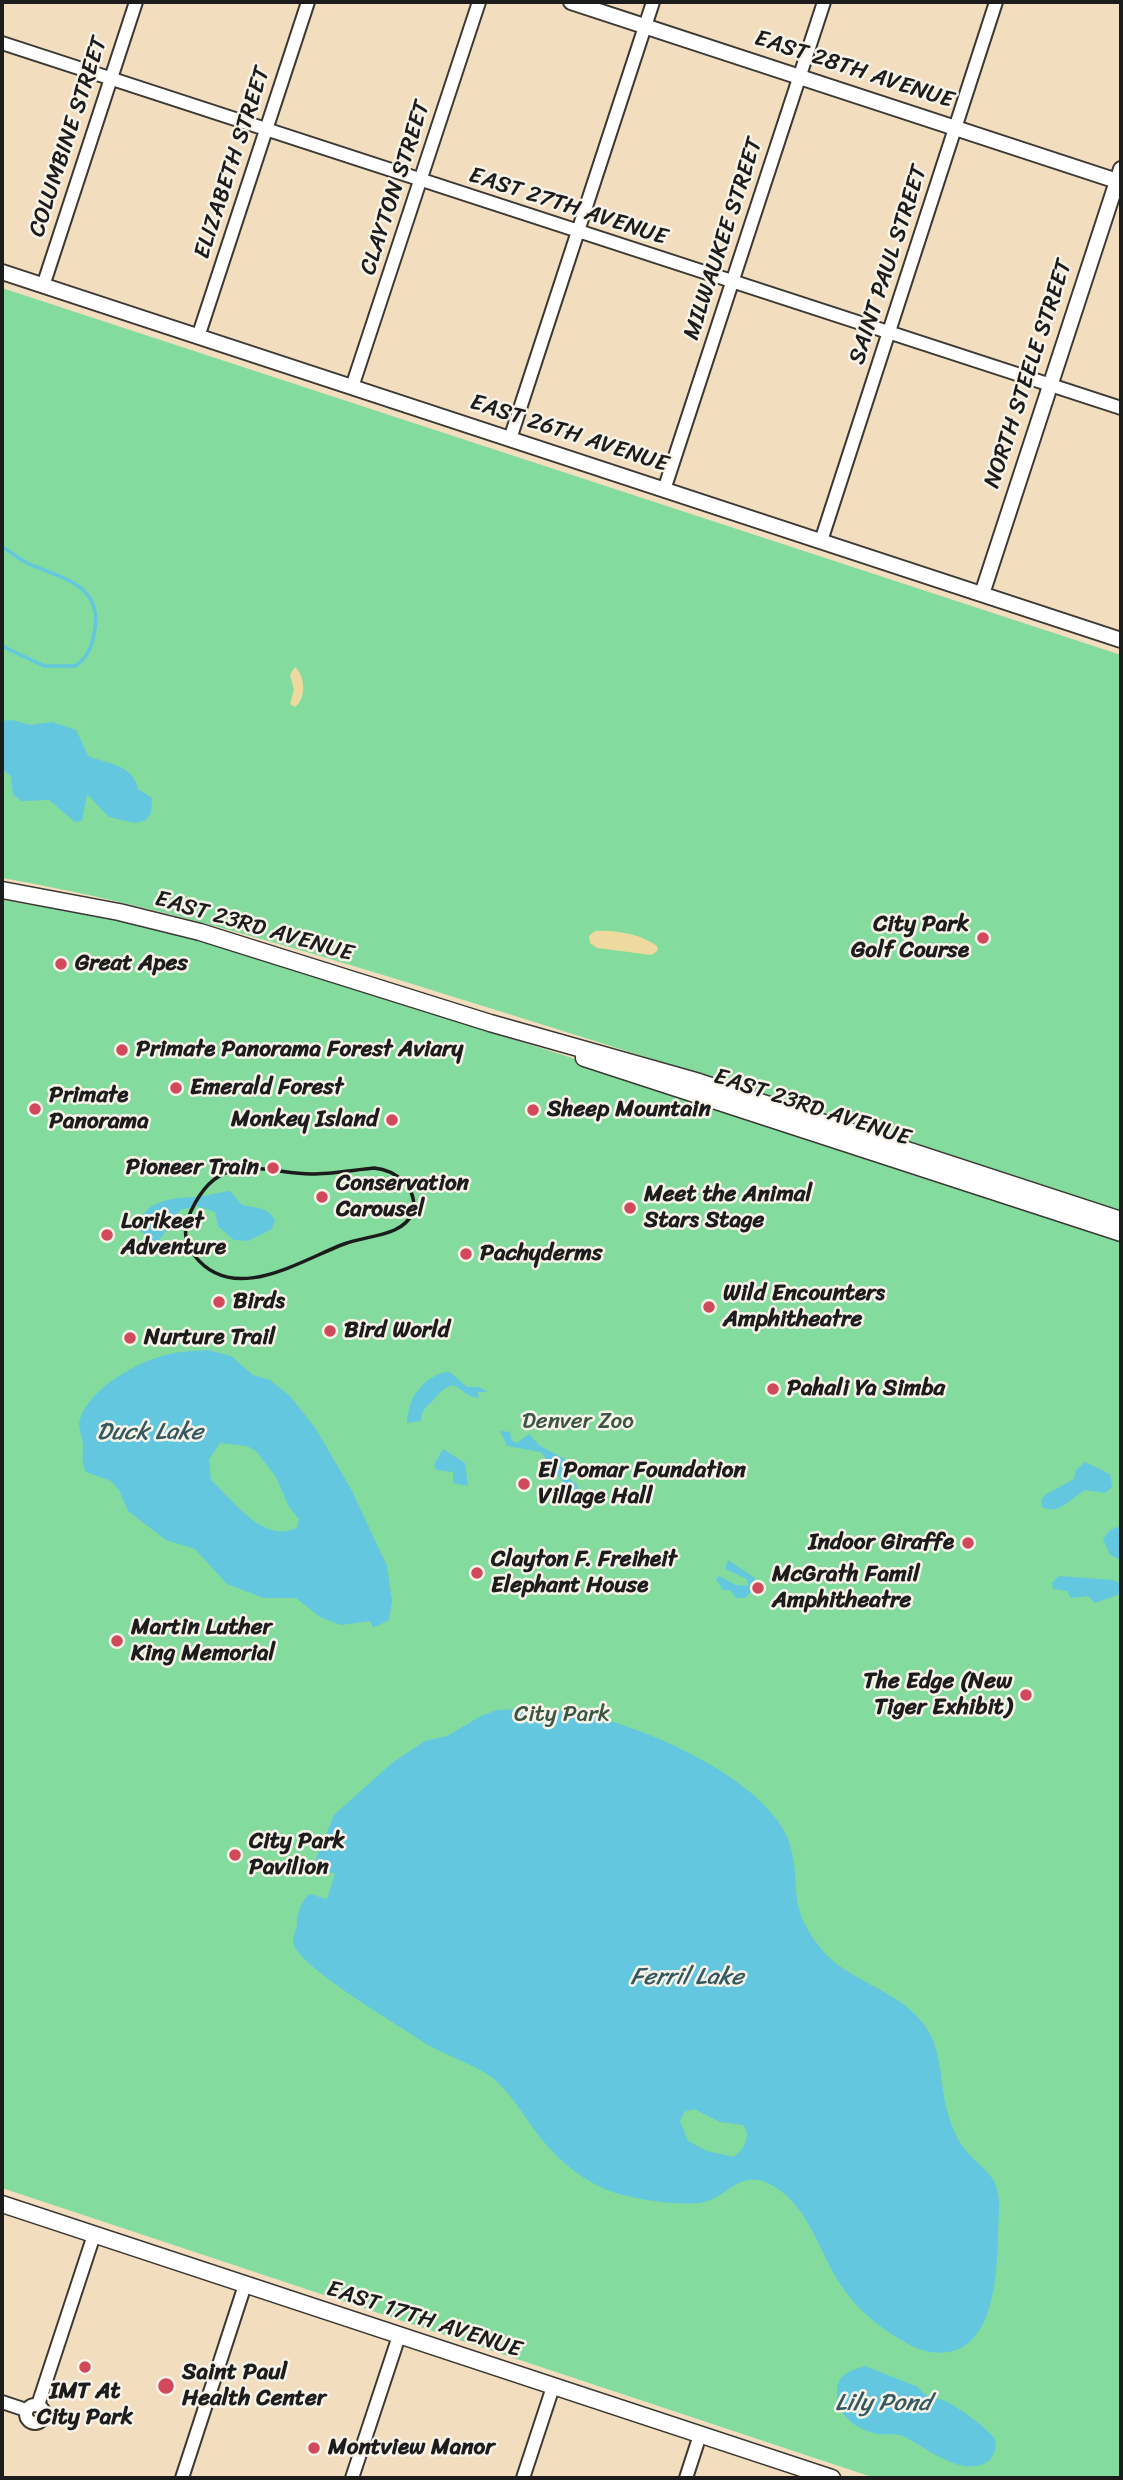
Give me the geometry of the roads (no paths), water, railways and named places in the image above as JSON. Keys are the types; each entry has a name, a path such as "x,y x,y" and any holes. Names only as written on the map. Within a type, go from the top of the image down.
{"main road":[{"name":"EAST 23RD AVENUE","path":"2,890 119,912 200,932 490,1023 699,1082 1121,1220"},
{"name":"EAST 23RD AVENUE","path":"490,1023 618,1070 1121,1233"},
{"name":"EAST 17TH AVENUE","path":"2,2204 832,2478"}],"street":[{"name":"COLUMBINE STREET","path":"43,286 135,2"},
{"name":"ELIZABETH STREET","path":"198,337 308,2"},
{"name":"CLAYTON STREET","path":"352,387 479,2"},
{"name":"EAST 28TH AVENUE","path":"572,2 956,127 1120,177"},
{"path":"510,439 653,2"},
{"name":"MILWAUKEE STREET","path":"664,490 824,2"},
{"name":"SAINT PAUL STREET","path":"821,541 996,2"},
{"name":"EAST 27TH AVENUE","path":"2,43 1121,408"},
{"name":"NORTH STEELE STREET","path":"982,594 1049,384 1120,177"},
{"name":"EAST 26TH AVENUE","path":"2,272 982,594 1121,637"},
{"path":"2,2402 32,2407 94,2235"},
{"path":"182,2478 245,2285"},
{"path":"352,2478 399,2336"},
{"path":"523,2478 553,2387"},
{"path":"686,2478 700,2435"}],"water":[{"path":"12,720 30,725 52,722 76,730 88,756 118,766 131,774 138,789 152,798 151,813 146,820 135,823 109,817 87,794 82,821 75,822 49,800 22,801 13,795 11,776 2,769 2,721"},
{"path":"230,1191 242,1205 260,1208 272,1215 275,1220 272,1229 248,1241 234,1240 218,1226 215,1212 197,1206 180,1210 156,1245 137,1227 153,1205"},
{"name":"Duck Lake","path":"208,1350 231,1356 253,1375 270,1380 290,1396 316,1429 352,1491 387,1566 392,1601 389,1620 373,1628 370,1621 341,1625 320,1617 296,1598 264,1598 227,1584 195,1549 166,1540 128,1511 119,1490 111,1481 86,1472 79,1422 94,1396 117,1377 157,1357","holes":["220,1443 247,1446 256,1451 276,1477 289,1507 299,1519 297,1528 284,1531 261,1525 250,1518 211,1480 209,1459"]},
{"path":"450,1372 467,1387 479,1387 488,1392 478,1392 479,1398 457,1387 448,1386 425,1408 421,1421 407,1423 410,1405 417,1391 428,1380"},
{"path":"500,1431 510,1432 511,1440 517,1443 529,1434 540,1446 565,1459 563,1472 577,1485 581,1504 567,1500 566,1486 541,1452 507,1446"},
{"path":"443,1449 465,1463 468,1486 453,1483 453,1472 437,1470 434,1465"},
{"path":"1085,1462 1110,1474 1112,1487 1105,1493 1086,1490 1054,1509 1042,1507 1041,1501 1045,1495 1074,1479 1076,1470"},
{"path":"1121,1528 1121,1560 1110,1555 1103,1539 1110,1530"},
{"path":"728,1560 755,1578 753,1590 745,1598 736,1598 730,1590 723,1590 716,1579 719,1576 736,1585 748,1586 747,1579 725,1569"},
{"path":"1059,1576 1113,1580 1120,1583 1120,1594 1095,1603 1088,1596 1071,1598 1067,1591 1053,1589 1052,1583"},
{"name":"Ferril Lake","path":"497,1710 571,1712 634,1729 666,1742 729,1776 756,1797 776,1819 789,1842 798,1904 808,1929 830,1958 906,2006 919,2019 934,2044 945,2104 954,2131 967,2152 995,2182 999,2212 993,2293 980,2330 968,2343 952,2351 925,2351 905,2342 875,2322 844,2290 801,2212 779,2190 765,2182 747,2180 708,2201 682,2203 627,2196 586,2179 552,2151 494,2079 424,2042 326,1977 298,1952 293,1940 301,1905 309,1894 327,1899 335,1874 318,1867 316,1859 334,1815 392,1763 425,1741 447,1736","holes":["694,2109 720,2122 743,2125 746,2129 746,2142 734,2157 707,2151 688,2141 680,2121 684,2112"]},
{"name":"Lily Pond","path":"865,2366 918,2387 927,2395 950,2403 973,2419 995,2440 995,2450 990,2460 980,2465 957,2464 902,2436 878,2434 855,2425 840,2408 837,2387 845,2374"}],"waterway":[{"path":"2,547 29,564 79,587 93,605 96,618 90,648 75,666 44,666 2,646"}],"railway":[{"path":"374,1168 397,1176 412,1195 413,1212 408,1220 393,1231 344,1244 267,1275 247,1278 228,1277 210,1270 194,1255 186,1239 188,1217 194,1205 207,1186 224,1173 260,1169 311,1174 374,1168"}],"place":[{"name":"City Park Golf Course","path":"983,938"},
{"name":"Great Apes","path":"61,964"},
{"name":"Primate Panorama Forest Aviary","path":"122,1050"},
{"name":"Emerald Forest","path":"176,1088"},
{"name":"Primate Panorama","path":"35,1109"},
{"name":"Sheep Mountain","path":"533,1110"},
{"name":"Monkey Island","path":"392,1120"},
{"name":"Pioneer Train","path":"273,1168"},
{"name":"Conservation Carousel","path":"322,1197"},
{"name":"Meet the Animal Stars Stage","path":"630,1208"},
{"name":"Lorikeet Adventure","path":"107,1235"},
{"name":"Pachyderms","path":"466,1254"},
{"name":"Birds","path":"219,1302"},
{"name":"Wild Encounters Amphitheatre","path":"709,1307"},
{"name":"Bird World","path":"330,1331"},
{"name":"Nurture Trail","path":"130,1338"},
{"name":"Pahali Ya Simba","path":"773,1389"},
{"name":"El Pomar Foundation Village Hall","path":"524,1484"},
{"name":"Indoor Giraffe","path":"968,1543"},
{"name":"Clayton F. Freiheit Elephant House","path":"477,1573"},
{"name":"McGrath Famil Amphitheatre","path":"758,1588"},
{"name":"Martin Luther King Memorial","path":"117,1641"},
{"name":"The Edge (New Tiger Exhibit)","path":"1026,1695"},
{"name":"City Park Pavilion","path":"235,1855"},
{"name":"IMT At City Park","path":"85,2367"},
{"name":"Saint Paul Health Center","path":"166,2386"},
{"name":"Montview Manor","path":"314,2448"}],"park label":[{"name":"Denver Zoo","path":"578,1422"},
{"name":"City Park","path":"562,1715"}]}
